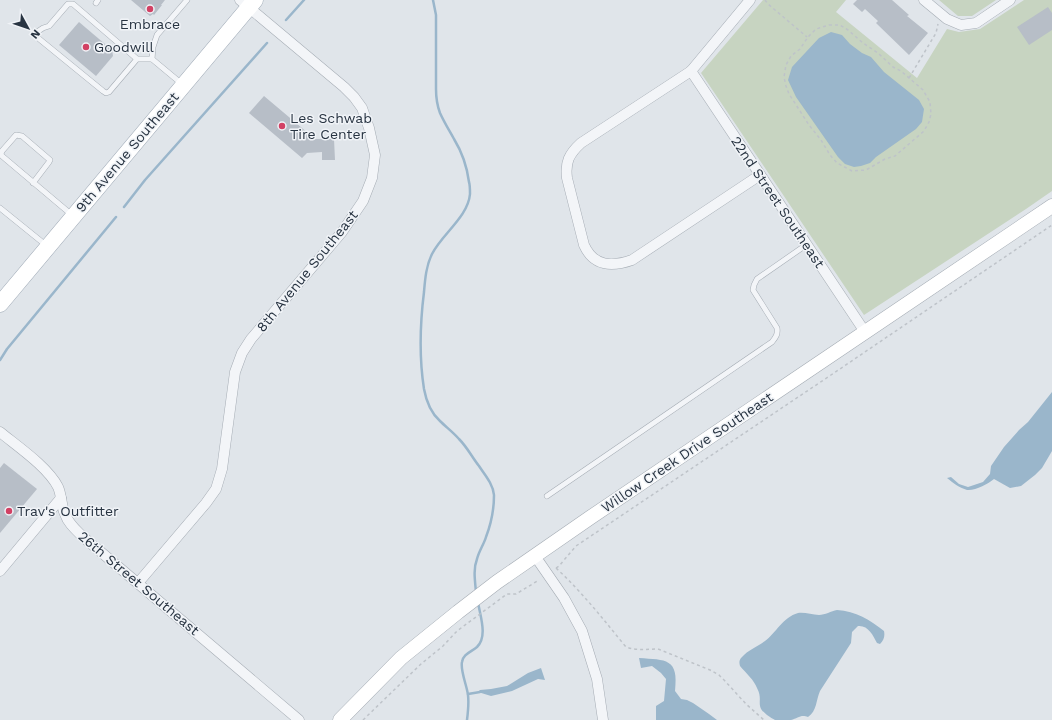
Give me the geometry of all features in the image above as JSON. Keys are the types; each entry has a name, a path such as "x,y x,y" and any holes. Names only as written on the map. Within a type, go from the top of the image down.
{"main road":[{"name":"9th Avenue Southeast","path":"0,304 183,85 248,2"},
{"name":"Willow Creek Drive Southeast","path":"340,720 401,658 497,582 1052,206"}],"street":[{"path":"750,0 691,71 581,143 570,156 566,166 567,178 584,245 589,254 599,262 605,264 617,264 632,260 760,175"},
{"path":"924,0 947,19 961,25 976,23 1010,0"},
{"name":"8th Avenue Southeast","path":"138,583 206,503 216,489 222,469 235,372 242,353 251,339 342,232 363,201 372,178 375,155 369,128 362,108 344,87 248,2"},
{"name":"22nd Street Southeast","path":"691,71 865,332"},
{"name":"26th Street Southeast","path":"0,432 35,460 50,476 58,487 65,515 71,525 82,536 299,720"},
{"path":"0,571 61,498"},
{"path":"535,556 552,571 582,632 597,679 603,720"}],"lane":[{"path":"152,58 153,47 157,35 186,0"},
{"path":"137,59 110,92 106,93 38,38 38,32 49,26 68,4 73,4 137,59 152,58 183,85"},
{"path":"33,183 50,160 22,136 16,136 2,151 2,156 33,183 73,216"},
{"path":"0,208 48,247"},
{"path":"547,496 772,342 778,333 777,328 753,290 754,285 757,279 806,245"}],"path":[{"path":"765,0 808,38"},
{"path":"909,78 936,33 938,23 945,17"},
{"path":"840,25 901,71 923,90 930,102 930,122 924,131 895,156 885,159 866,170 852,171 837,163 809,125 789,94 786,86 784,77 786,65 808,38 816,29 823,26 840,25"},
{"path":"363,720 421,664 443,646 457,631 500,599 507,594 516,594 530,586 552,571 576,546 831,375 1052,224"},
{"path":"552,571 574,584 626,647 634,650 658,649 710,670 719,675 746,704 764,720"}],"green space":[{"path":"763,0 846,0 836,12 917,78 947,29 959,32 980,29 1024,0 1052,0 1052,191 864,315 701,73"},
{"path":"939,0 996,0 972,16 958,16"}],"water":[{"path":"831,32 842,35 850,44 862,53 871,57 884,72 919,100 924,109 922,122 916,129 876,157 870,163 861,166 854,167 845,164 838,157 796,97 788,80 792,67 819,38"},
{"path":"1052,392 1052,451 1042,468 1035,475 1021,486 1010,488 994,479 981,487 970,490 962,488 947,478 951,477 959,484 968,487 983,482 990,474 991,466 1004,447 1028,422"},
{"path":"837,610 857,614 873,623 884,631 882,641 880,644 877,643 872,634 865,627 858,626 852,632 851,643 820,691 815,709 811,715 808,717 801,716 791,720 773,719 763,712 756,685 740,666 740,659 747,652 769,638 788,618 793,615 801,613 821,615"},
{"path":"639,658 657,659 669,663 675,672 675,691 681,699 693,703 717,720 656,720 656,706 664,701 666,679 652,666 641,668"},
{"path":"541,668 545,680 538,679 512,691 491,696 478,692 480,690 507,686 528,673"}],"building":[{"name":"Embrace","path":"131,0 165,0 154,15 153,14 150,16"},
{"path":"857,0 892,0 909,15 907,16 928,33 909,55 876,23 878,21 865,9 862,12 853,4"},
{"path":"1048,7 1052,13 1052,30 1029,45 1017,27"},
{"name":"Goodwill","path":"79,22 112,50 113,56 96,76 59,45"},
{"name":"Les Schwab Tire Center","path":"264,96 315,139 334,139 335,160 322,160 322,152 307,153 302,158 249,113"},
{"name":"Trav's Outfitter","path":"4,463 37,489 0,533 0,468"}],"waterway":[{"path":"286,20 304,0"},
{"path":"433,0 436,15 437,104 464,160 470,186 470,194 465,210 436,247 428,263 425,278 422,316 421,365 425,393 432,410 437,418 465,445 488,480 494,495 491,521 475,567 476,592"},
{"path":"124,207 145,180 267,43"},
{"path":"0,360 7,349 116,217"},
{"path":"467,720 468,695 462,665 464,657 477,647 482,637 483,632 478,602"},
{"path":"468,694 480,692"}],"place":[{"name":"Embrace","path":"150,9"},
{"name":"Goodwill","path":"86,47"},
{"name":"Les Schwab Tire Center","path":"282,126"},
{"name":"Trav's Outfitter","path":"9,511"}]}
